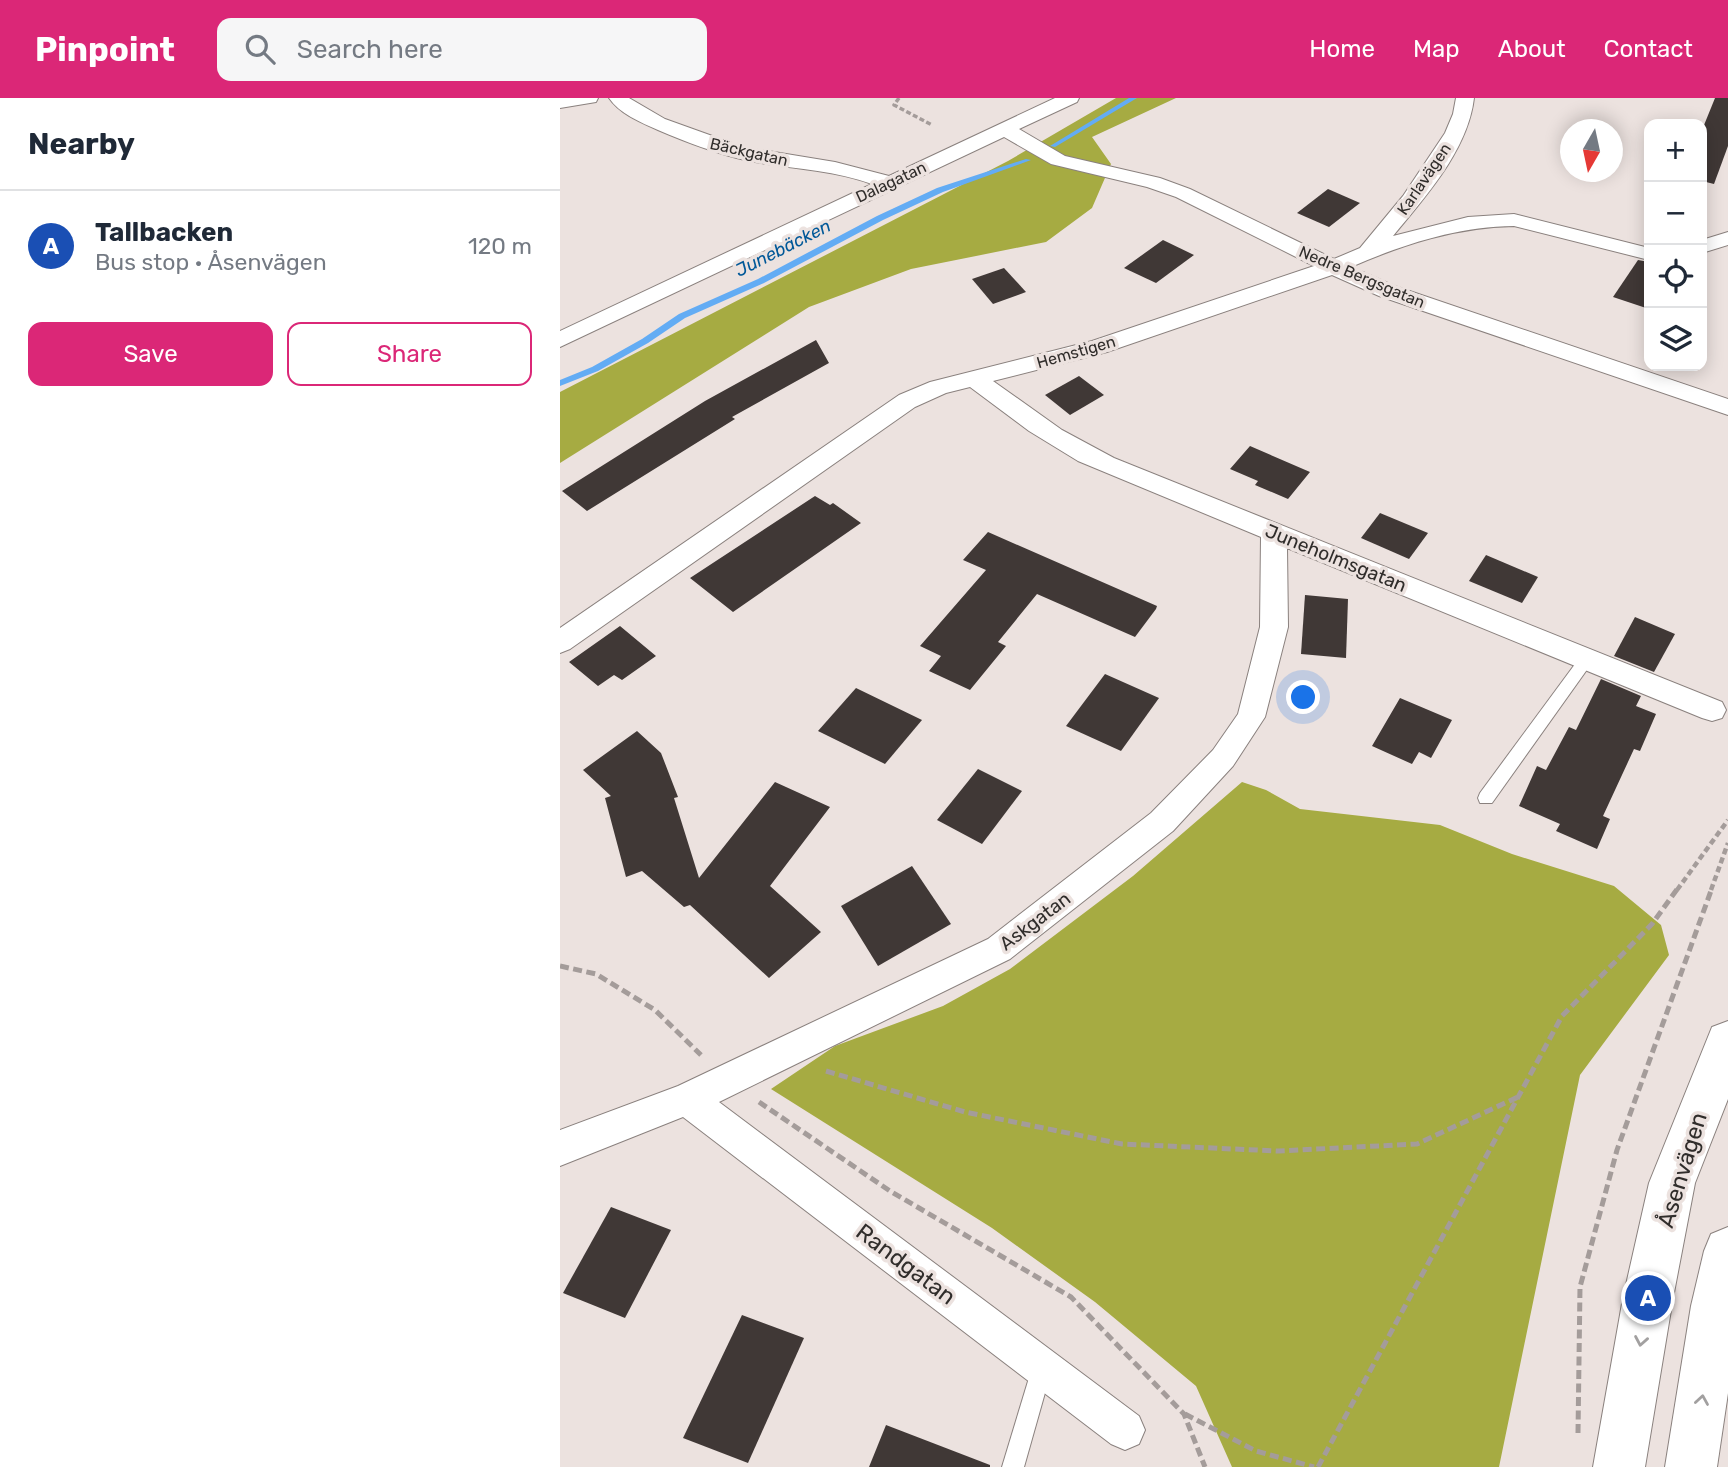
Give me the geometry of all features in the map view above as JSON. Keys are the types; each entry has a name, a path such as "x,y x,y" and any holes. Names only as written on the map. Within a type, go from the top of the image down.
{"street":[{"path":"560,102 589,98"},
{"name":"Bäckgatan","path":"618,98 627,107 649,120 714,146 746,154 862,172 888,183"},
{"name":"Dalagatan","path":"560,340 1070,98"},
{"name":"Karlavägen","path":"1368,252 1409,204 1434,167 1458,126 1465,98"},
{"name":"Nedre Bergsgatan","path":"1006,130 1058,160 1153,182 1183,193 1387,291 1728,407"},
{"name":"Hemstigen","path":"560,642 907,401 938,387 1099,347 1333,267 1368,252 1452,227 1492,219 1514,220 1644,253"},
{"path":"1707,245 1728,238"},
{"name":"Juneholmsgatan","path":"975,379 1030,422 1061,442 1105,464 1712,710"},
{"name":"Askgatan","path":"560,1148 687,1099 999,949 1162,822 1223,758 1251,717 1274,627 1274,533"},
{"name":"Åsenvägen","path":"1619,1467 1648,1298 1672,1183 1728,1042"},
{"name":"Randgatan","path":"687,1099 1125,1430"},
{"path":"1691,1467 1716,1306 1728,1251"}],"lane":[{"path":"1486,798 1586,660"},
{"path":"1013,1467 1042,1368"}],"path":[{"path":"899,98 894,104 932,125"},
{"path":"560,966 596,974 654,1010 727,1080 890,1191 1071,1297 1184,1414 1256,1451 1316,1467 1562,1016 1652,924 1728,820"},
{"path":"1578,1443 1580,1287 1617,1150 1728,843"},
{"path":"777,1056 965,1112 1122,1144 1279,1151 1417,1144 1518,1096"},
{"path":"1184,1414 1205,1467"}],"shaded area":[{"path":"1116,98 1176,98 1092,137 1111,164 1092,208 1046,242 911,269 809,307 560,463 560,392 1008,161"},
{"path":"1242,782 1266,790 1300,809 1440,825 1512,854 1614,886 1661,925 1669,955 1580,1075 1499,1467 1232,1467 1196,1386 1095,1302 992,1228 771,1089 835,1046 943,1006 1010,969 1133,876"}],"building":[{"path":"1715,98 1728,98 1728,146 1714,184 1707,182 1706,119"},
{"path":"1328,189 1360,203 1329,227 1297,213"},
{"path":"1163,240 1194,255 1156,283 1124,268"},
{"path":"1638,260 1644,261 1644,307 1613,297"},
{"path":"1004,268 1026,292 993,304 972,279"},
{"path":"816,340 829,363 732,417 735,419 587,511 562,491 705,401"},
{"path":"1079,376 1104,395 1070,415 1045,395"},
{"path":"1250,446 1310,472 1288,499 1255,485 1258,481 1230,469"},
{"path":"815,496 830,505 833,503 861,523 733,612 690,578"},
{"path":"1380,513 1428,533 1409,559 1361,538"},
{"path":"988,532 1157,606 1156,609 1135,637 1037,594 998,642 1006,646 970,690 929,671 941,656 920,646 986,570 963,560"},
{"path":"1486,555 1538,577 1522,603 1469,581"},
{"path":"1305,595 1348,599 1346,658 1301,654"},
{"path":"1635,617 1675,634 1654,672 1614,656"},
{"path":"620,626 656,656 622,680 614,675 598,686 569,662"},
{"path":"1105,674 1159,698 1121,751 1066,726"},
{"path":"1601,679 1641,696 1636,706 1656,714 1640,751 1634,749 1603,816 1610,819 1597,849 1556,831 1560,824 1519,806 1537,766 1546,770 1569,727 1576,730"},
{"path":"856,688 922,720 885,764 818,731"},
{"path":"1400,698 1452,720 1431,758 1419,752 1412,764 1372,746"},
{"path":"637,731 661,753 678,797 674,798 699,878 775,782 830,807 770,886 821,932 769,978 690,905 684,907 642,871 626,877 605,798 611,796 583,770"},
{"path":"978,769 1022,791 982,844 937,820"},
{"path":"912,866 951,924 878,966 841,906"},
{"path":"611,1207 671,1230 625,1318 563,1293"},
{"path":"742,1315 804,1338 748,1463 683,1438"},
{"path":"886,1425 990,1465 990,1467 869,1467"}],"waterway":[{"name":"Junebäcken","path":"1053,146 1134,98"},
{"name":"Junebäcken","path":"560,383 595,369 645,341 682,316 761,281 880,218 940,190 1028,160"}],"place":[{"name":"Tallbacken","path":"1648,1298"}]}
